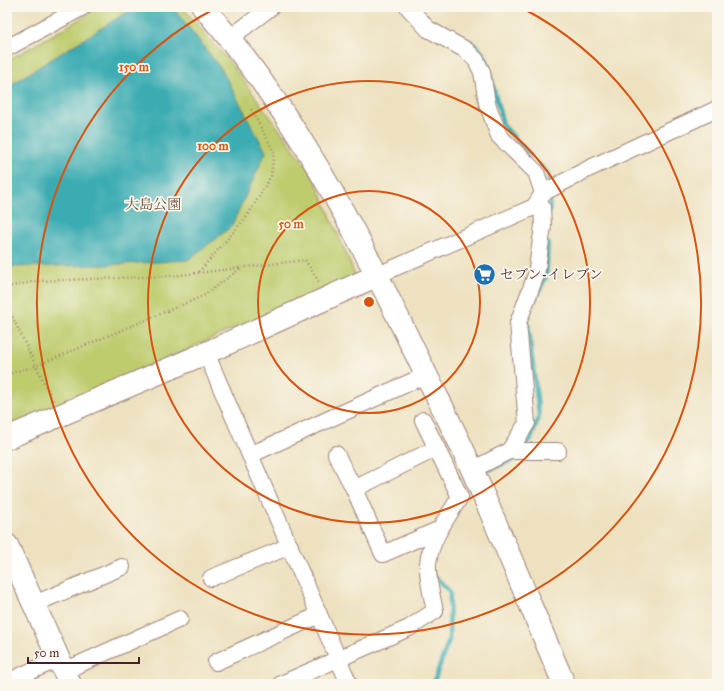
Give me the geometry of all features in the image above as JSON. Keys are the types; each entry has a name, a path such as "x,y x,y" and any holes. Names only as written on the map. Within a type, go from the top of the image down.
{"street":[{"path":"7,48 82,7"},
{"path":"203,7 230,38 272,96 320,170 378,275 472,470 564,684"},
{"path":"230,38 271,7"},
{"path":"408,7 428,29 466,50 476,60 482,72 487,103 499,136 536,172 541,197 543,226 536,275 518,324 527,423 510,451"},
{"path":"7,438 206,353 378,275 534,207 541,197 558,185 588,169 717,109"},
{"path":"206,353 349,684"},
{"path":"250,455 426,375"},
{"path":"281,684 409,628 435,611 428,566 430,553 440,529 460,497 422,420"},
{"path":"354,489 437,448"},
{"path":"472,470 510,451 558,451"},
{"path":"336,454 354,489 383,554 440,529"},
{"path":"7,545 64,672"},
{"path":"211,578 290,546"},
{"path":"34,604 122,567"},
{"path":"216,662 319,615"},
{"path":"7,682 64,672 180,619"}],"path":[{"path":"199,272 248,215 270,176 274,152 250,107"},
{"path":"7,287 36,281 172,276 305,260 329,297"},
{"path":"7,374 36,366 203,296 241,267"},
{"path":"7,306 60,415"}],"green space":[{"name":"大島公園","path":"101,7 182,7 229,61 313,175 355,275 7,429 7,61"}],"water":[{"path":"135,7 173,7 222,70 266,152 231,227 188,260 107,265 7,267 7,87"}],"waterway":[{"path":"433,22 477,46 486,58 503,125 531,156"},
{"path":"539,164 548,173 549,185"},
{"path":"549,193 550,211"},
{"path":"535,299 546,277 548,243"},
{"path":"523,448 531,439 539,416 527,316"},
{"path":"487,471 513,460 517,455"},
{"path":"433,684 449,640 450,592 434,575"}],"place":[{"name":"セブン-イレブン","path":"484,274"}]}
